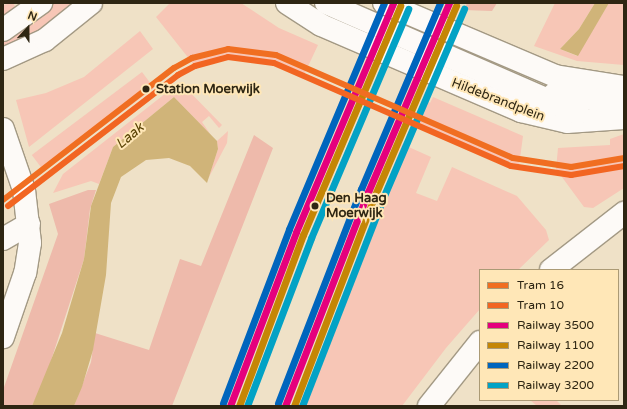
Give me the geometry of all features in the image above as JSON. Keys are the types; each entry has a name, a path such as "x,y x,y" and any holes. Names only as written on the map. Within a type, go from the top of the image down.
{"main road":[{"path":"3,30 41,3"},
{"path":"3,59 45,40 91,3"},
{"name":"Hildebrandplein","path":"287,3 321,25 521,111 567,122 616,119"},
{"name":"Hildebrandplein","path":"329,3 508,82 557,107 616,119"},
{"path":"384,3 555,76 624,87"},
{"name":"Hildebrandplein","path":"508,82 583,99 624,100"},
{"path":"3,129 24,190 29,224 29,258 3,337"},
{"path":"552,269 624,213"},
{"path":"3,239 29,224"},
{"path":"429,406 479,343"}],"shaded area":[{"path":"13,3 16,8 3,17 3,5"},
{"path":"55,3 74,3 30,38 3,49 3,41"},
{"path":"170,3 241,3 279,28 318,45 304,75 269,60 244,56 216,58 194,65 156,17"},
{"path":"467,3 497,3 492,11 464,10"},
{"path":"555,3 595,3 579,29 560,49 577,56 609,3 624,3 624,65 577,61 534,46"},
{"path":"140,31 153,49 29,147 16,100 46,93 84,77"},
{"path":"142,72 154,88 44,171 32,155"},
{"path":"180,82 222,125 219,128 209,116 202,122 211,135 174,97 113,147 99,184 91,181 53,193 63,174"},
{"path":"433,97 523,136 519,166 413,122 423,99 430,103"},
{"path":"228,131 227,143 208,179 218,149 217,141"},
{"path":"624,134 624,188 593,208 584,207 556,169 558,148 610,145 610,139"},
{"path":"254,135 273,148 172,406 74,406 91,362 95,333 149,350 180,259 201,266"},
{"path":"402,144 431,157 416,193 437,201 452,167 517,196 546,230 549,240 519,269 479,269 479,310 446,348 402,406 300,406"},
{"path":"88,190 96,190 90,209 84,259 45,379 32,406 3,406 3,390 58,234 49,204"},
{"path":"531,401 557,401 562,406 537,406"}],"water":[{"path":"595,3 609,3 578,56 560,49 579,29"},
{"name":"Laak","path":"174,97 217,141 218,149 207,183 190,166 169,158 146,160 121,177 111,203 106,275 93,350 82,387 74,406 32,406 62,333 84,259 91,206 113,147"}],"tram line":[{"name":"16","path":"3,200 174,68 192,58 228,49 276,55 513,158 571,167 624,158"},
{"name":"10","path":"8,206 178,75 195,66 228,57 274,63 511,166 571,175 624,166"}],"rail line":[{"name":"2200","path":"223,403 289,229 384,3"},
{"name":"3500","path":"230,406 296,232 393,3"},
{"name":"2200","path":"278,403 361,189 440,3"},
{"name":"3500","path":"285,406 368,192 449,3"},
{"name":"1100","path":"239,406 303,235 400,6"},
{"name":"1100","path":"294,406 375,195 456,6"},
{"name":"3200","path":"247,406 311,238 408,9"},
{"name":"3200","path":"302,406 383,198 464,9"}],"place":[{"name":"Station Moerwijk","path":"146,89"},
{"name":"Den Haag Moerwijk","path":"315,206"}]}
